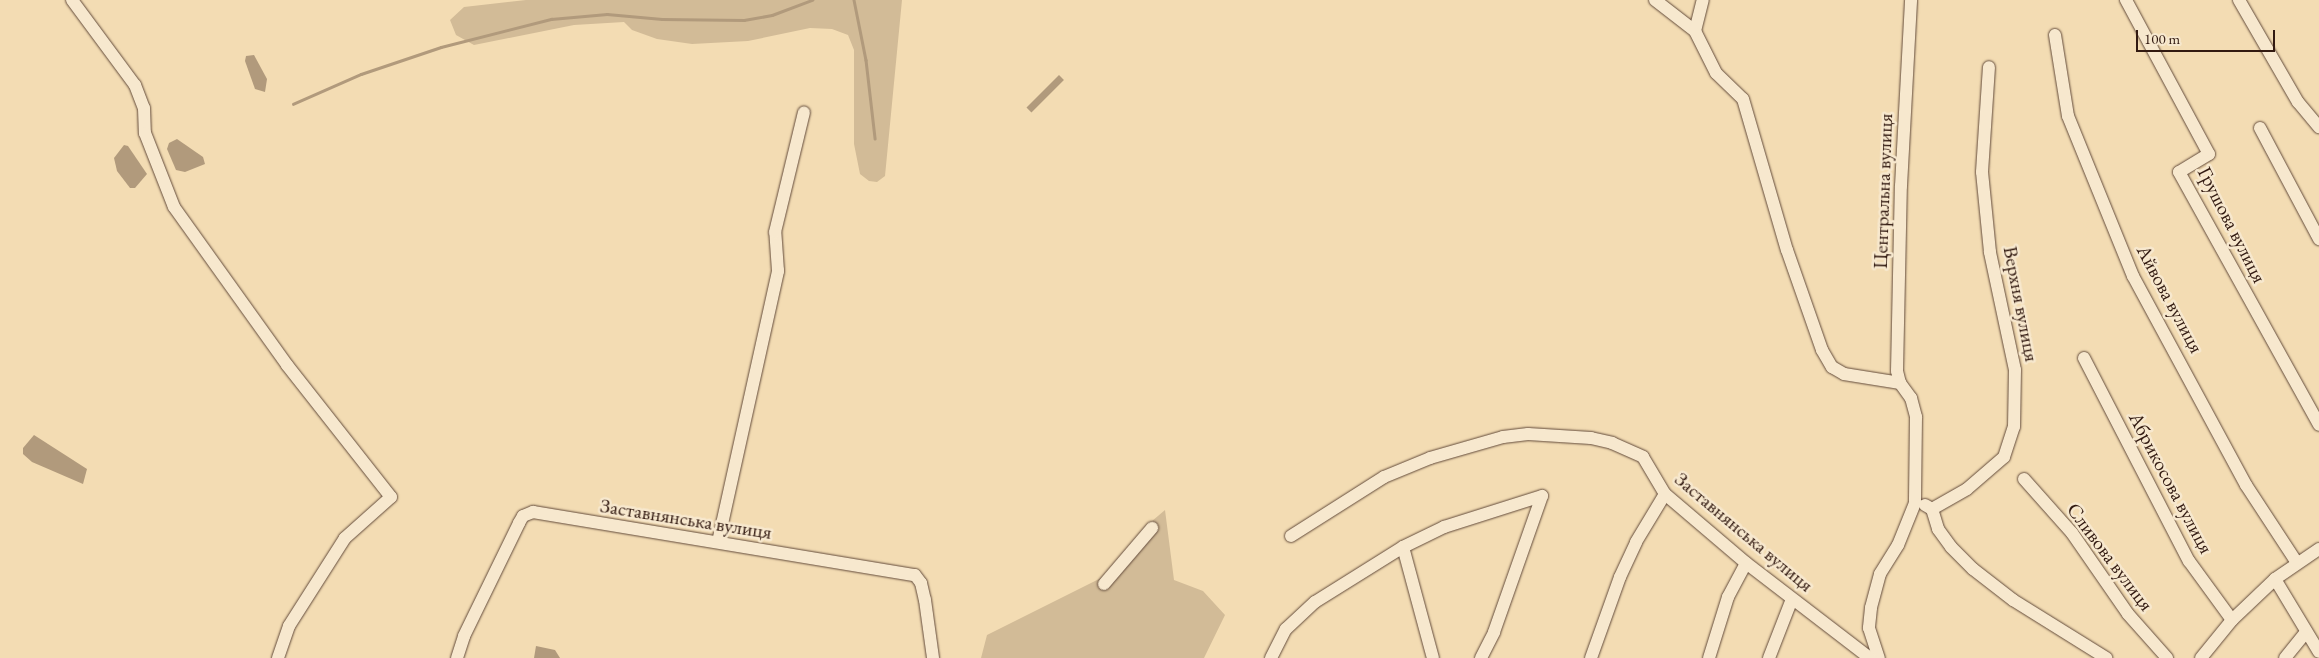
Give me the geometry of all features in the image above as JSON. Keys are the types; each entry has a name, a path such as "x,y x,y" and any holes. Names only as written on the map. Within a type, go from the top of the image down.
{"street":[{"path":"72,0 135,85 144,108 145,133 174,206 287,365 392,497 368,515 345,538 289,626 278,658"},
{"path":"1655,0 1695,31 1716,73 1743,99 1788,250 1822,350 1832,367 1844,374 1900,383 1911,398 1916,416 1915,503 1902,537 1880,574 1871,608 1869,628 1879,658"},
{"path":"1695,31 1703,0"},
{"name":"Центральна вулиця","path":"1900,383 1897,371 1900,206 1911,0"},
{"name":"Грушова вулиця","path":"2126,0 2209,154 2178,172 2319,425"},
{"path":"2240,0 2298,102 2319,127"},
{"name":"Айвова вулиця","path":"2055,35 2068,116 2133,276 2246,485 2297,563"},
{"name":"Верхня вулиця","path":"1932,509 1967,489 2004,457 2014,427 2016,370 1991,262 1982,172 1989,67"},
{"path":"718,542 778,271 775,232 804,112"},
{"path":"2260,128 2319,239"},
{"name":"Абрикосова вулиця","path":"2084,358 2189,561 2232,620"},
{"name":"Заставнянська вулиця","path":"1291,536 1384,477 1430,458 1503,437 1528,434 1591,438 1631,450 1643,457 1665,494 1746,563 1870,658"},
{"name":"Сливова вулиця","path":"2024,479 2072,533 2128,614 2167,658"},
{"path":"1591,658 1620,577 1636,542 1665,494"},
{"path":"1271,658 1286,630 1315,602 1403,547 1444,527 1542,496 1494,632 1481,658"},
{"path":"1915,503 1932,509 1938,529 1973,569 2013,600 2106,658"},
{"name":"Заставнянська вулиця","path":"457,658 464,636 519,523 528,513 915,575 921,583 925,600 933,658"},
{"path":"1104,584 1152,528"},
{"path":"1403,547 1433,658"},
{"path":"2202,658 2232,620 2275,579 2319,549"},
{"path":"1709,658 1728,597 1746,563"},
{"path":"2275,579 2319,652"},
{"path":"1769,658 1792,599"},
{"path":"2285,658 2306,632"}],"shaded area":[{"path":"526,0 902,0 885,176 877,182 869,181 860,174 854,144 854,50 848,35 832,29 810,28 748,41 692,44 657,39 632,30 624,22 574,25 474,45 456,35 450,20 464,7"},
{"path":"254,55 267,79 265,92 255,89 245,61 246,56"},
{"path":"1059,75 1064,80 1031,112 1026,108"},
{"path":"177,139 203,157 205,164 185,172 176,170 167,149 169,143"},
{"path":"124,145 128,146 147,174 135,188 130,188 117,171 114,158"},
{"path":"34,435 87,469 83,484 32,462 23,454 23,448"},
{"path":"1165,510 1174,580 1203,591 1225,615 1204,658 981,658 987,635 1105,576 1145,527"},
{"path":"536,646 555,650 560,658 534,658"}],"waterway":[{"path":"293,104 361,74 441,47 551,19 607,14 662,19 744,20 772,15 812,0"},
{"path":"854,0 866,60 875,138"}]}
